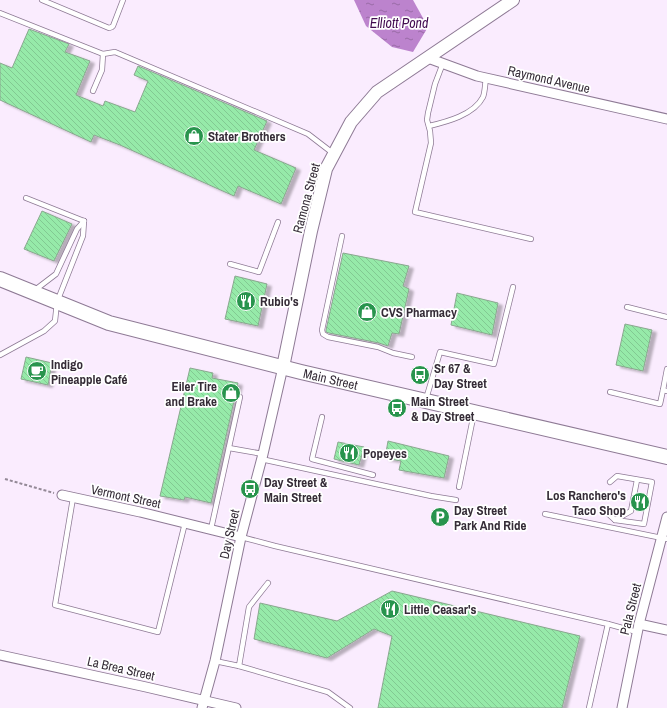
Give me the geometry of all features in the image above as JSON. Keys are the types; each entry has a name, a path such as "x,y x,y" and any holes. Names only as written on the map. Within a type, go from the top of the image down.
{"main road":[{"name":"Ramona Street","path":"282,367 311,230 326,169 351,122 377,92 513,0"},
{"name":"Main Street","path":"0,279 109,323 282,367 667,458"}],"street":[{"name":"Raymond Avenue","path":"428,58 477,76 667,119"},
{"name":"Day Street","path":"203,704 282,367"},
{"name":"Vermont Street","path":"62,495 140,512 241,537"},
{"name":"Pala Street","path":"622,708 638,628 664,539 667,517"},
{"path":"638,628 667,630"},
{"name":"La Brea Street","path":"0,655 146,687 203,704 236,708"}],"lane":[{"path":"42,0 109,28 113,26 123,0"},
{"path":"0,13 103,54 115,52 308,134 334,154"},
{"path":"93,91 102,70 103,54"},
{"path":"442,64 435,84 428,113 427,120 431,143 415,212 531,239"},
{"path":"428,126 442,123 470,111 478,104 483,96 486,78"},
{"path":"26,198 84,221"},
{"path":"32,292 56,274 77,229 84,221"},
{"path":"0,355 44,331 55,321 57,302 83,236 84,221"},
{"path":"230,264 259,272 278,222"},
{"path":"342,236 322,330 323,334 328,337 378,347 393,353 412,357"},
{"path":"426,401 440,352 494,364 513,287"},
{"path":"627,307 667,316"},
{"path":"610,392 660,404 665,390 667,369"},
{"path":"211,529 240,397"},
{"path":"459,487 475,412"},
{"path":"322,417 312,459 372,475"},
{"path":"229,448 431,496 456,500"},
{"path":"604,510 615,520 644,524 652,482 617,476 610,482"},
{"path":"615,520 631,511 637,480"},
{"path":"73,498 56,605 158,632 185,523"},
{"path":"545,514 664,539"},
{"path":"241,537 608,624 638,628"},
{"path":"239,666 249,607 268,583"},
{"path":"589,708 608,624"},
{"path":"214,661 239,666 328,692 350,708"}],"path":[{"path":"5,479 62,495"}],"water":[{"name":"Elliott Pond","path":"354,0 413,0 428,27 413,52 392,47 366,26"}],"building":[{"path":"29,29 69,44 65,52 90,61 76,95 103,106 105,101 135,112 148,81 134,75 138,66 267,121 254,150 296,168 281,204 238,186 234,196 120,145 94,135 91,142 0,100 0,63 12,68"},
{"path":"42,211 72,224 54,261 24,249"},
{"name":"CVS Pharmacy","path":"343,253 409,266 403,286 409,289 399,334 392,333 388,346 326,332"},
{"name":"Rubio's","path":"235,276 267,284 258,326 225,319"},
{"path":"457,293 498,303 492,335 451,325"},
{"path":"625,324 652,330 643,371 616,365"},
{"name":"Indigo Pineapple Café","path":"26,357 52,363 48,385 21,379"},
{"path":"190,368 213,373 212,378 238,383 211,503 185,497 184,500 160,496"},
{"path":"388,441 449,456 444,478 399,470 401,461 385,458"},
{"name":"Popeyes","path":"338,442 364,447 359,465 334,459"},
{"path":"392,591 580,636 562,708 378,708 392,636 374,629 327,658 254,639 260,603 337,621"}],"place":[{"name":"Stater Brothers","path":"194,136"},
{"name":"Rubio's","path":"246,301"},
{"name":"CVS Pharmacy","path":"367,312"},
{"name":"Indigo Pineapple Café","path":"37,371"},
{"name":"Sr 67 & Day Street","path":"420,375"},
{"name":"Eiler Tire and Brake","path":"231,393"},
{"name":"Main Street & Day Street","path":"397,408"},
{"name":"Popeyes","path":"349,453"},
{"name":"Day Street & Main Street","path":"250,489"},
{"name":"Los Ranchero's Taco Shop","path":"640,502"},
{"name":"Day Street Park And Ride","path":"440,517"},
{"name":"Little Ceasar's","path":"390,609"}]}
